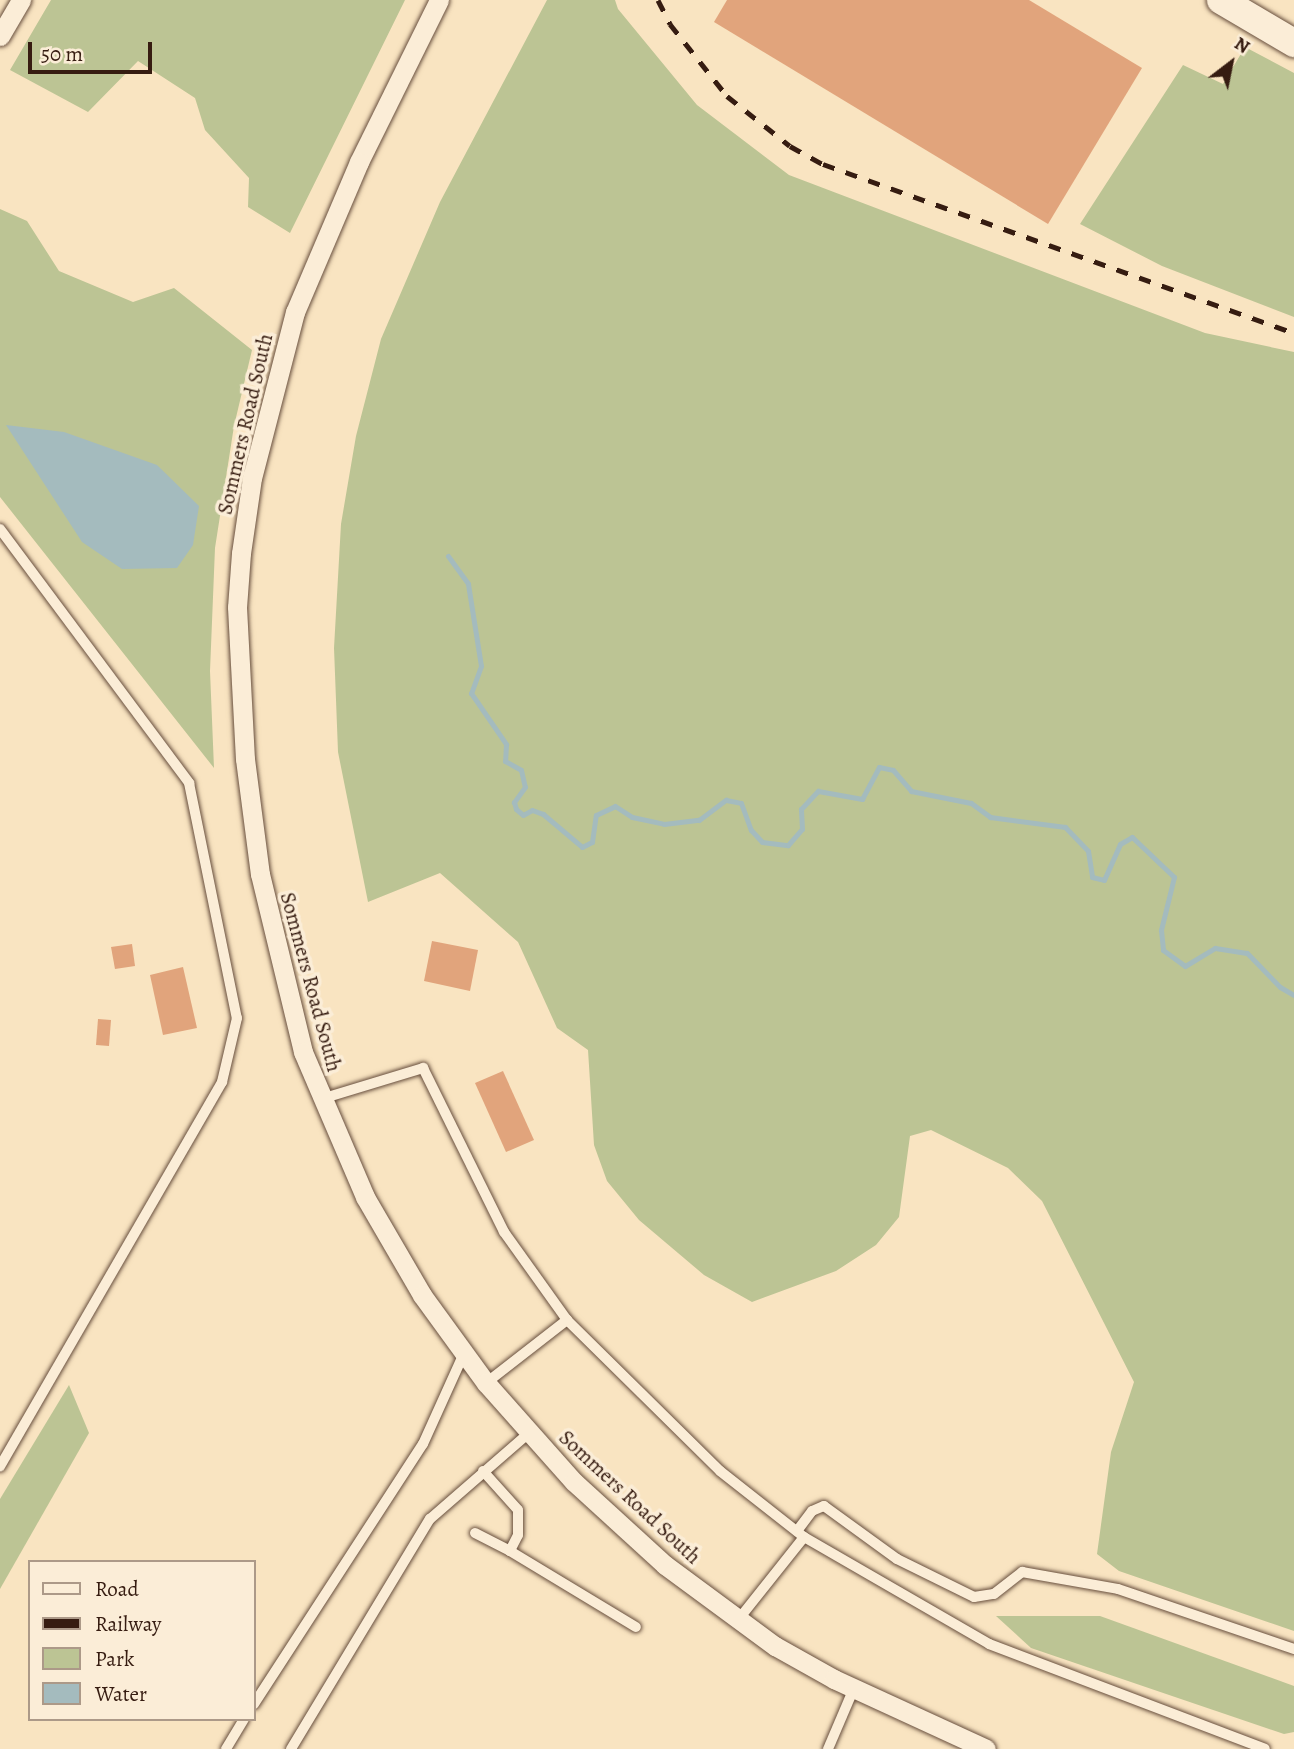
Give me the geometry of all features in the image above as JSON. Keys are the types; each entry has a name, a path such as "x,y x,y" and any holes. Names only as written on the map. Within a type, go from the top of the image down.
{"main road":[{"path":"1221,0 1294,43"}],"street":[{"path":"0,36 21,0"},
{"name":"Sommers Road South","path":"439,0 359,162 295,312 252,478 241,553 237,607 240,691 260,874 303,1052 320,1099 384,1233 464,1353 529,1433 620,1524 738,1620 854,1688 986,1749"}],"lane":[{"path":"0,529 189,783 237,1018 216,1094 0,1466"},
{"path":"320,1099 423,1068 504,1232 567,1320 720,1471 801,1534 989,1644 1265,1749"},
{"path":"486,1383 567,1320"},
{"path":"256,1701 423,1444 464,1353"},
{"path":"291,1749 430,1519 529,1433"},
{"path":"483,1471 518,1510 518,1535 510,1551"},
{"path":"738,1620 801,1534 812,1511 824,1506 897,1559 974,1597 994,1594 1023,1572 1118,1589 1294,1649"},
{"path":"475,1533 510,1551 636,1627"},
{"path":"828,1749 854,1688"},
{"path":"226,1749 243,1721"}],"green space":[{"path":"51,0 405,0 290,233 248,207 249,178 205,130 195,98 138,61 88,112 10,70"},
{"path":"547,0 615,0 618,9 697,105 789,175 1205,333 1294,352 1294,1631 1119,1571 1097,1554 1111,1452 1134,1382 1042,1201 1008,1168 931,1130 910,1136 899,1217 876,1245 836,1271 752,1302 704,1275 639,1220 607,1181 594,1145 588,1050 557,1028 518,942 440,873 368,902 338,752 334,648 341,524 356,436 381,339 440,202"},
{"path":"1245,47 1294,73 1294,317 1162,266 1080,224 1183,65 1223,84"},
{"path":"0,209 27,221 59,271 133,302 174,288 252,350 234,426 215,548 210,671 214,768 0,497"},
{"path":"69,1385 89,1433 0,1589 0,1499"},
{"path":"996,1616 1100,1616 1294,1686 1294,1732 1284,1734 1031,1648"}],"water":[{"path":"6,425 64,432 157,465 199,506 193,545 177,568 122,569 82,542"}],"building":[{"path":"727,0 1029,0 1142,68 1048,224 714,22"},
{"path":"432,941 478,950 470,991 424,981"},
{"path":"132,944 135,966 115,969 111,947"},
{"path":"183,967 197,1028 163,1035 150,975"},
{"path":"98,1019 111,1020 109,1046 96,1045"},
{"path":"503,1071 534,1140 506,1152 475,1083"}],"waterway":[{"path":"448,556 468,584 481,666 471,693 506,744 505,761 521,770 525,787 514,802 516,809 523,815 532,810 543,814 582,847 592,842 596,815 615,806 632,817 664,824 699,820 726,800 741,803 751,830 762,842 788,845 802,829 801,809 818,791 862,799 879,767 893,770 911,791 971,803 990,817 1065,827 1088,851 1092,877 1104,880 1120,844 1132,837 1174,877 1161,930 1163,950 1185,966 1215,948 1247,953 1280,987 1294,995"}],"railway":[{"path":"658,0 670,24 727,96 790,146 823,164 1294,333"}]}
